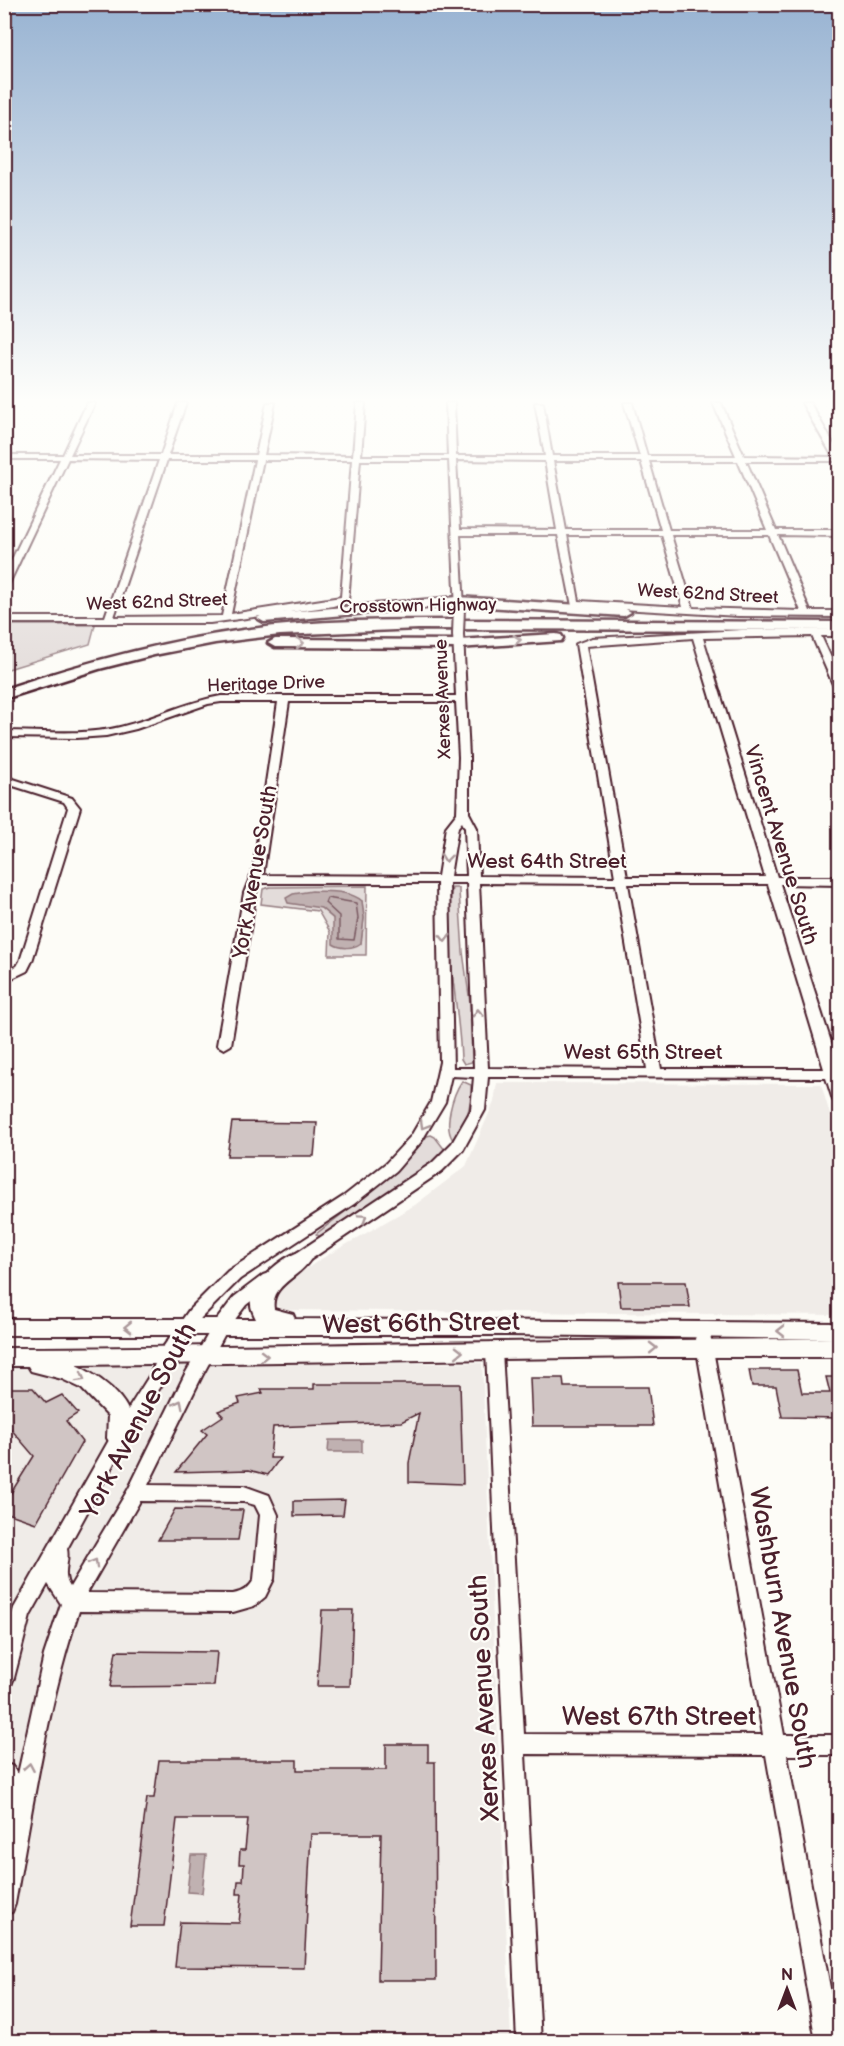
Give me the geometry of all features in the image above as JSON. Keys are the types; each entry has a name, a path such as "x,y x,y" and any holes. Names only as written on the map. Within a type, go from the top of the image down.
{"highway":[{"path":"129,646 182,632 290,615 459,604 778,623"},
{"name":"Crosstown Highway","path":"4,682 59,664 129,646 244,627 340,619 778,623 840,626"},
{"name":"Crosstown Highway","path":"4,694 120,658 179,645 273,631 356,625 778,623 840,620"},
{"path":"179,645 458,639 778,623"}],"main road":[{"path":"306,1255 265,1291 261,1304 266,1316 273,1319 374,1326"},
{"name":"West 66th Street","path":"4,1327 374,1326 614,1329 703,1339 840,1348"},
{"path":"494,1351 499,1341 505,1339 583,1337 614,1329"},
{"name":"West 66th Street","path":"4,1357 494,1351 840,1331"},
{"path":"4,1357 67,1371 89,1382 118,1412 121,1422 119,1438"}],"street":[{"path":"4,586 45,498"},
{"path":"108,621 150,498"},
{"path":"226,618 251,498"},
{"name":"West 62nd Street","path":"4,620 191,621 333,603 345,599 354,498"},
{"name":"Xerxes Avenue","path":"455,498 464,757 463,813 471,828 481,1072"},
{"path":"555,498 561,532"},
{"path":"657,498 689,610"},
{"path":"758,498 807,614"},
{"path":"456,532 840,533"},
{"name":"West 62nd Street","path":"561,532 575,604 840,614"},
{"path":"4,559 17,558"},
{"path":"814,633 840,690"},
{"name":"West 62nd Street","path":"622,880 581,644 591,641 697,635 840,633"},
{"name":"Vincent Avenue South","path":"697,635 772,881 835,1074 840,1100"},
{"name":"York Avenue South","path":"224,1045 250,893 259,870 284,698"},
{"name":"Heritage Drive","path":"4,734 103,733 133,727 209,700 461,699"},
{"path":"4,779 68,800 74,807 26,961 21,968 4,978"},
{"name":"Xerxes Avenue","path":"447,1072 443,880 452,826 463,813"},
{"name":"West 64th Street","path":"255,879 840,881"},
{"path":"622,880 655,1073"},
{"name":"York Avenue South","path":"4,1678 21,1614 119,1438 159,1375 167,1355 186,1326 200,1308 234,1275 349,1200 391,1167 422,1130 438,1102 447,1072"},
{"name":"West 65th Street","path":"447,1072 835,1074"},
{"name":"York Avenue South","path":"4,1904 48,1676 72,1602 135,1493 221,1326 240,1301 437,1167 458,1146 478,1110 481,1072"},
{"name":"Washburn Avenue South","path":"703,1339 828,2042"},
{"name":"Xerxes Avenue South","path":"494,1351 529,2042"},
{"path":"62,1539 55,1571 57,1587 72,1602 233,1603 248,1600 258,1591 264,1579 269,1515 262,1500 243,1494 135,1493"},
{"path":"4,1662 13,1639"},
{"name":"West 67th Street","path":"515,1744 840,1745"},
{"path":"4,1773 15,1788 19,1825"}],"shaded area":[{"path":"4,625 95,625 90,644 5,670"},
{"path":"367,886 366,955 329,955 330,932 318,911 261,904 263,889","holes":["362,901 364,918 361,943 321,908"]},
{"path":"452,888 459,888 463,952 470,1003 472,1062 464,1064 461,1059 450,951"},
{"path":"462,1081 471,1085 470,1100 465,1122 454,1141 449,1128 450,1111"},
{"path":"497,1083 821,1084 839,1145 839,1315 283,1310 273,1303 273,1292 321,1259 415,1205 466,1166 494,1102"},
{"path":"431,1135 445,1150 433,1164 322,1238 316,1234 389,1176 427,1136"},
{"path":"482,1363 511,2041 5,2041 4,1365"}],"water":[{"path":"312,891 345,893 362,901 364,918 361,943 347,948 333,944 333,918 321,908 288,903 286,898 293,894"},
{"path":"329,1440 362,1440 362,1452 328,1452"},
{"path":"191,1855 206,1855 202,1893 187,1892"}],"building":[{"path":"232,1122 317,1123 314,1156 227,1156"},
{"path":"618,1282 686,1282 690,1307 621,1307"},
{"path":"749,1370 797,1370 802,1393 830,1393 826,1377 840,1377 840,1418 782,1417 776,1386 752,1386"},
{"path":"530,1378 563,1378 564,1387 648,1387 653,1426 532,1426"},
{"path":"314,1384 460,1384 463,1484 409,1482 409,1463 419,1413 401,1422 273,1427 270,1458 280,1458 268,1475 249,1470 176,1472 207,1434 202,1430 223,1416 218,1411 240,1403 238,1398 263,1393 261,1389 314,1389"},
{"path":"4,1388 33,1388 46,1403 62,1395 78,1413 66,1421 82,1442 36,1523 4,1512 4,1504 34,1456 4,1421"},
{"path":"345,1500 343,1515 294,1516 294,1501"},
{"path":"175,1509 243,1510 238,1540 158,1540"},
{"path":"322,1610 353,1610 350,1686 317,1686"},
{"path":"116,1651 217,1652 214,1686 110,1687"},
{"path":"386,1744 428,1744 428,1762 435,1762 436,1980 378,1980 381,1834 311,1834 304,1968 175,1967 180,1922 239,1923 242,1894 237,1894 238,1881 243,1881 244,1864 239,1864 240,1850 245,1850 248,1819 177,1819 164,1926 130,1926 147,1798 154,1798 159,1760 297,1760 297,1770 386,1770"}]}
